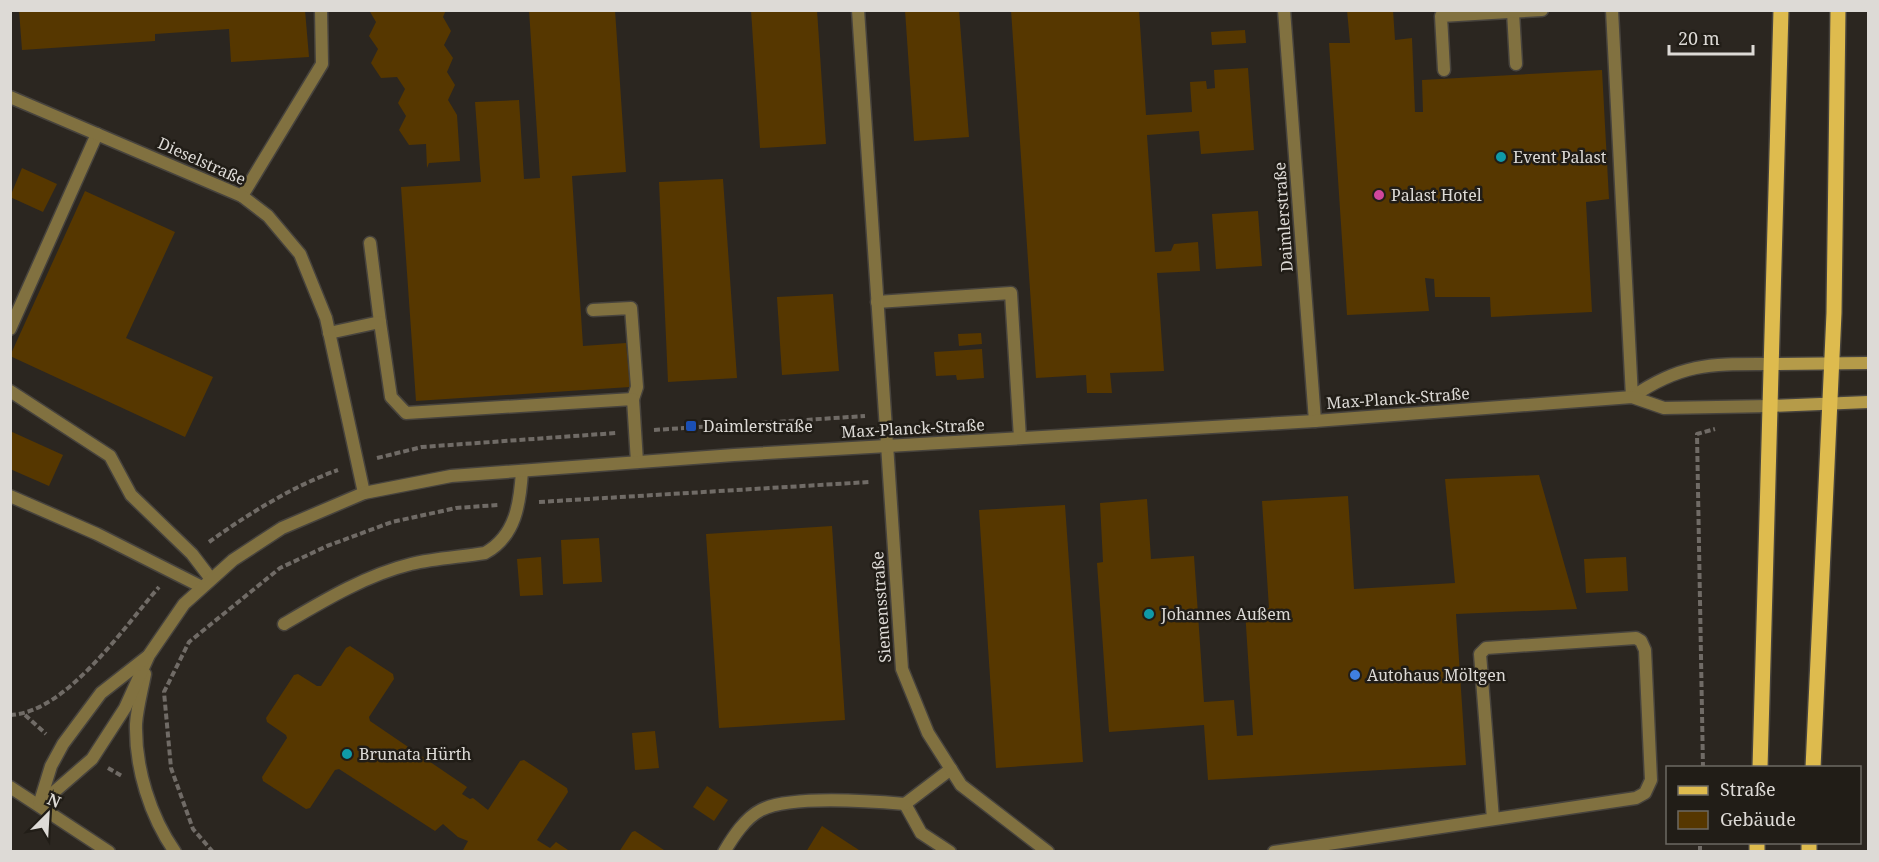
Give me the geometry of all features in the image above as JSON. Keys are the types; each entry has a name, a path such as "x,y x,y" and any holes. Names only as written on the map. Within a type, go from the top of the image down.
{"main road":[{"path":"1760,766 1781,10"},
{"path":"1813,766 1832,364 1838,10"},
{"path":"1771,364 1869,363"},
{"name":"Max-Planck-Straße","path":"1770,406 1869,402"}],"street":[{"path":"242,196 322,64 321,10"},
{"path":"858,10 885,446"},
{"name":"Daimlerstraße","path":"1284,10 1314,421"},
{"path":"1444,70 1441,16 1542,10"},
{"path":"1612,10 1632,397"},
{"path":"1513,12 1516,64"},
{"name":"Dieselstraße","path":"10,97 242,196 268,216 300,255 326,318 364,493"},
{"path":"10,328 97,134"},
{"path":"370,243 391,397 406,413 633,399"},
{"path":"876,302 1011,294 1020,438"},
{"path":"593,310 631,308 637,387 633,399 637,462"},
{"path":"329,333 380,322"},
{"path":"1632,397 1658,379 1686,369 1713,364 1771,364"},
{"path":"10,391 110,456 130,495 192,554 207,583"},
{"name":"Max-Planck-Straße","path":"39,805 92,759 125,708 148,655 184,604 233,560 282,528 364,493 451,476 885,446 1314,421 1632,397 1664,408 1770,406"},
{"name":"Siemensstraße","path":"885,446 902,669 928,733 961,784 1048,852"},
{"path":"284,624 338,594 408,565 485,553 492,549 510,529 516,516 520,503 522,471"},
{"path":"10,496 207,583"},
{"path":"1274,852 1636,798 1645,793 1651,780 1645,650 1641,641 1636,638 1486,648 1480,654 1493,819"},
{"path":"148,655 136,723 138,747 150,803 163,834 175,852"},
{"name":"Max-Planck-Straße","path":"39,805 51,766 63,744 101,693 148,655"},
{"path":"724,852 744,824 759,811 778,803 864,801 905,804 951,769"},
{"path":"10,787 109,852"},
{"path":"905,804 921,833 950,852"}],"path":[{"path":"1704,766 1697,434 1718,428 1718,408"},
{"path":"10,715 25,715"},
{"path":"171,768 193,829 213,852"}],"building":[{"path":"19,10 305,10 309,57 231,62 229,29 155,34 155,41 22,50"},
{"path":"369,10 446,10 443,17 451,31 444,45 453,58 447,72 455,85 448,100 457,115 460,161 429,163 427,168 426,144 409,145 399,130 406,116 398,103 405,89 397,77 381,78 371,63 378,49 369,36 376,22"},
{"path":"529,10 615,10 626,172 572,176 583,346 626,343 630,387 416,401 401,187 481,182 475,102 519,100 524,179 540,178"},
{"path":"751,10 817,10 826,144 760,148"},
{"path":"905,10 959,10 969,137 914,141"},
{"path":"1011,10 1139,10 1146,115 1192,112 1190,82 1206,81 1207,89 1215,88 1214,70 1248,68 1254,150 1201,154 1199,131 1147,135 1155,252 1171,251 1174,244 1198,242 1200,271 1157,273 1164,371 1110,373 1112,393 1087,393 1086,375 1036,378"},
{"path":"1347,10 1393,10 1395,40 1412,38 1415,112 1423,112 1422,80 1602,70 1609,199 1586,202 1592,312 1491,317 1490,297 1435,297 1434,279 1425,278 1429,311 1347,315 1329,43 1350,43"},
{"path":"1245,30 1246,43 1212,45 1211,32"},
{"path":"22,168 57,184 43,212 10,197"},
{"path":"723,179 737,378 668,382 659,182"},
{"path":"85,191 175,232 126,338 213,377 185,437 10,356"},
{"path":"1258,211 1262,266 1216,269 1212,214"},
{"path":"833,294 839,371 782,375 777,297"},
{"path":"981,333 982,344 959,346 958,334"},
{"path":"982,349 984,378 957,380 956,375 936,376 934,352"},
{"path":"10,431 63,455 49,486 10,469"},
{"name":"Autohaus Möltgen","path":"1539,475 1577,609 1456,614 1466,765 1208,780 1204,725 1109,732 1097,563 1103,562 1100,503 1147,499 1151,559 1194,556 1204,702 1234,700 1237,736 1253,735 1245,610 1269,608 1262,501 1348,496 1354,589 1455,583 1445,479"},
{"path":"1065,505 1083,762 996,768 979,510"},
{"path":"832,526 845,720 719,728 706,534"},
{"path":"599,538 602,582 563,584 561,540"},
{"path":"541,557 543,595 520,596 517,559"},
{"path":"1626,557 1628,591 1586,593 1584,559"},
{"name":"Brunata Hürth","path":"350,646 393,674 394,679 369,717 370,721 467,787 462,794 470,799 473,798 488,810 520,761 524,760 567,788 568,792 537,840 550,848 556,842 571,852 462,852 468,841 458,837 443,824 435,831 339,769 335,770 310,808 306,809 263,781 262,777 287,738 267,722 266,718 294,675 298,674 317,686 321,686 346,648"},
{"path":"655,731 659,768 635,770 632,733"},
{"path":"707,786 728,800 714,821 693,807"},
{"path":"822,826 862,852 806,852"},
{"path":"635,831 667,852 619,852"}],"place":[{"name":"Event Palast","path":"1501,157"},
{"name":"Palast Hotel","path":"1379,195"},
{"name":"Daimlerstraße","path":"691,426"},
{"name":"Johannes Außem","path":"1149,614"},
{"name":"Autohaus Möltgen","path":"1355,675"},
{"name":"Brunata Hürth","path":"347,754"}]}
